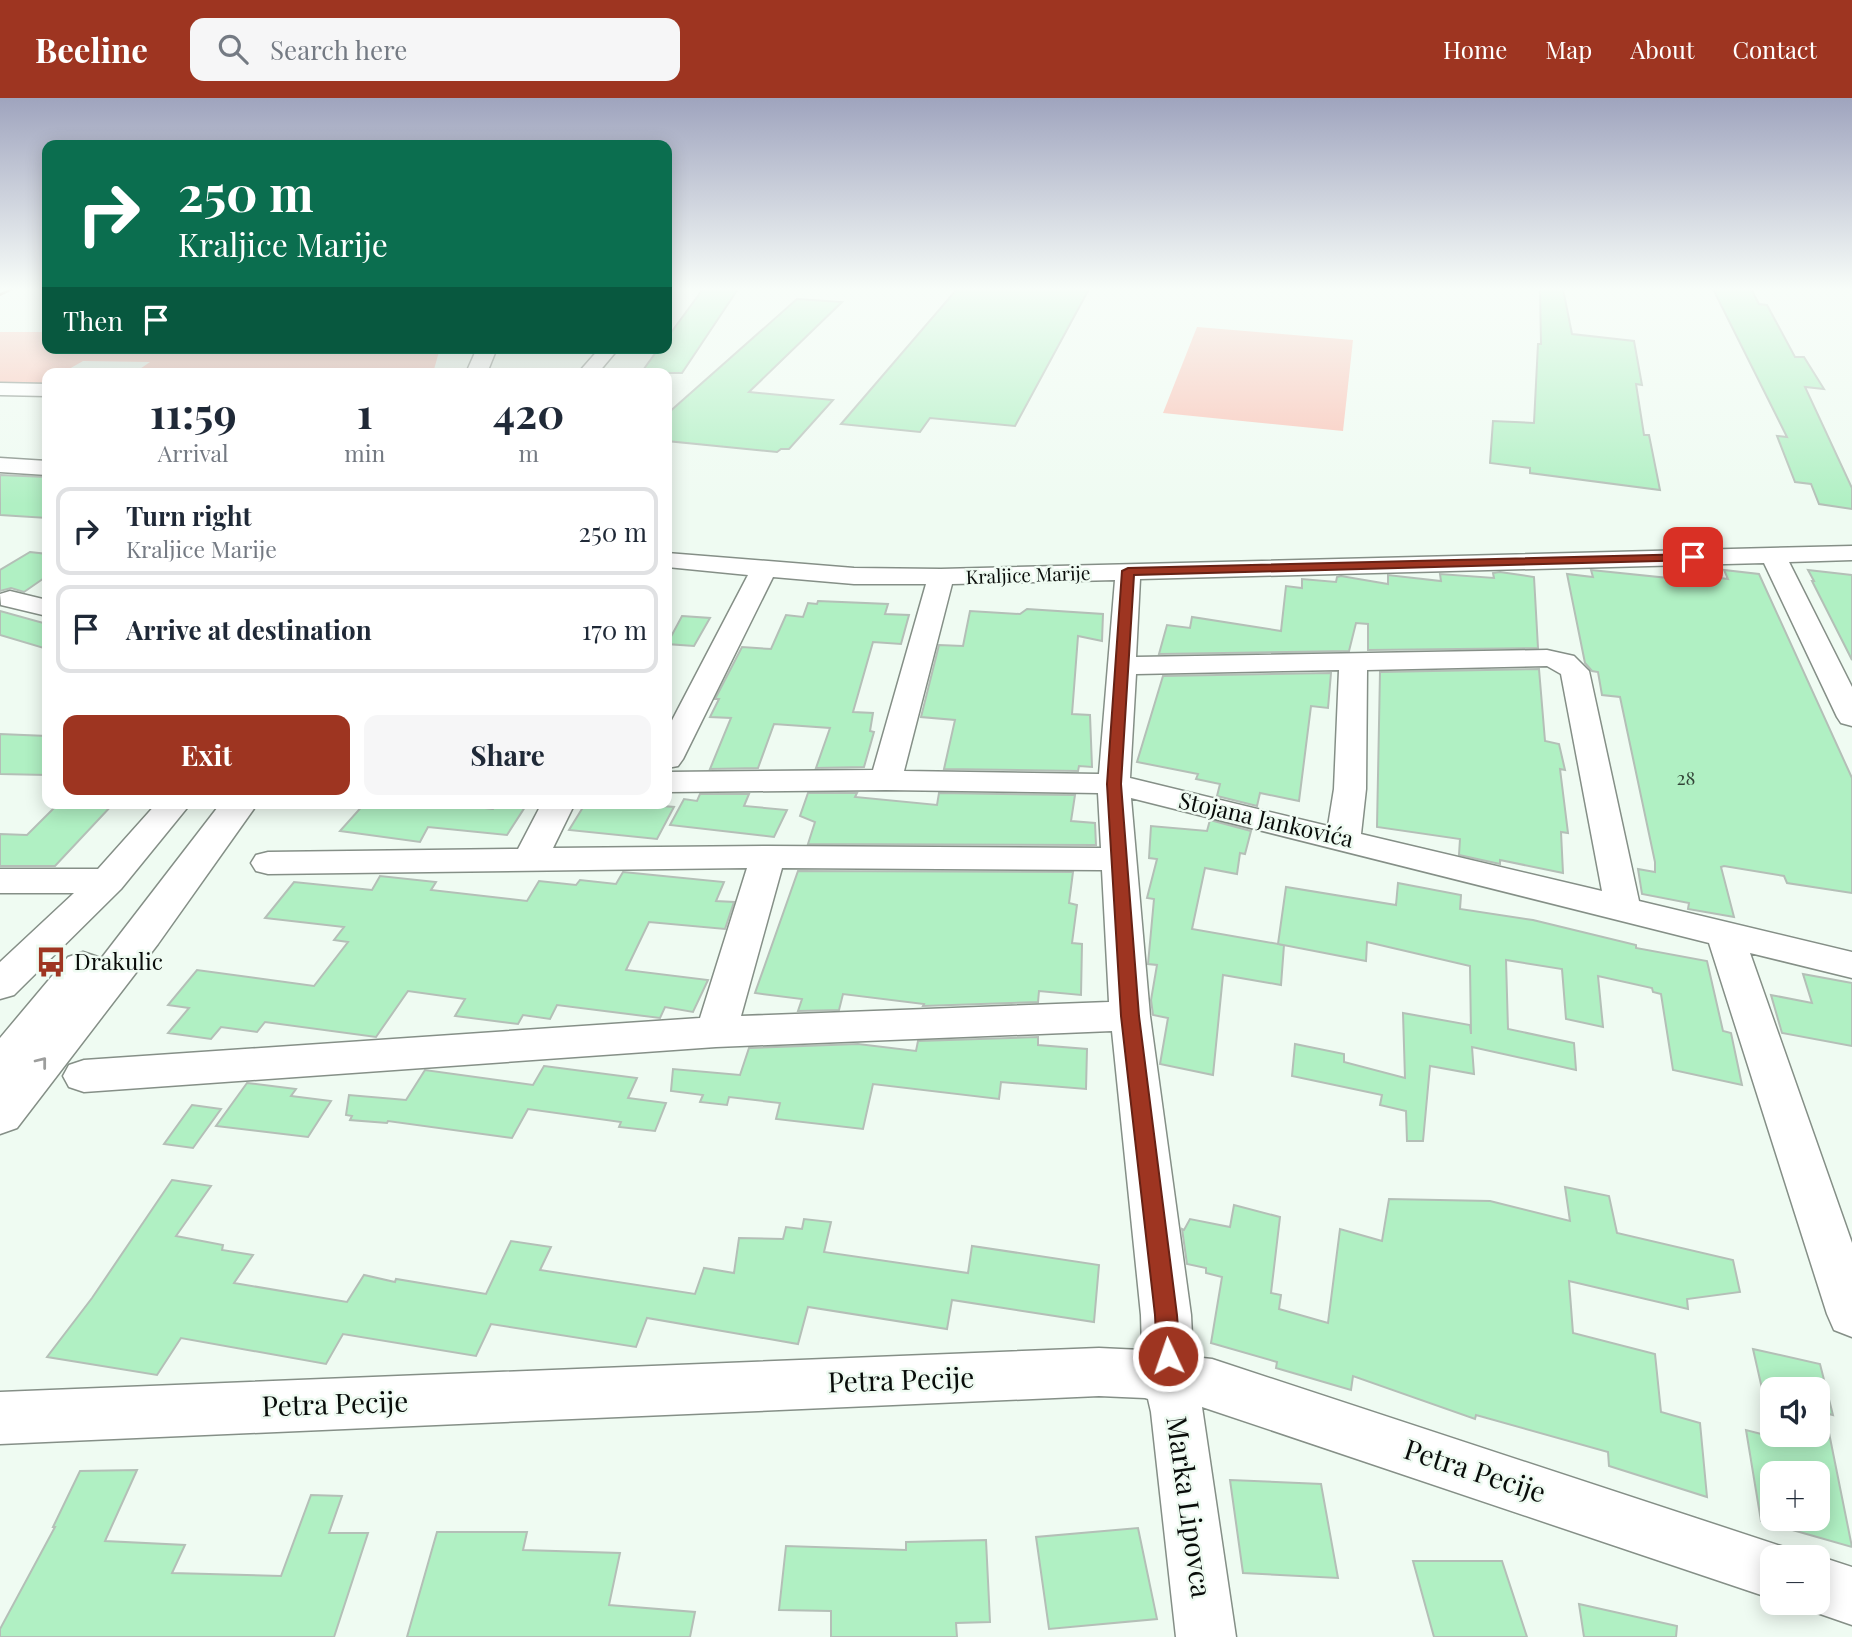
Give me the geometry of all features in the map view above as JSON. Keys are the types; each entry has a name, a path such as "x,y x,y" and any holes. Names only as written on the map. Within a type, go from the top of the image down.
{"main road":[{"path":"0,1070 207,809"},
{"path":"0,1115 144,934 236,809"}],"street":[{"path":"0,389 42,390"},
{"path":"2,467 42,468"},
{"name":"Kraljice Marije","path":"672,560 874,577 941,577 1852,553"},
{"path":"1773,555 1852,717"},
{"path":"672,749 764,569"},
{"name":"Marka Lipovca","path":"1128,571 1124,666 1114,784 1118,859 1130,1016 1166,1315 1169,1377 1177,1412 1206,1637"},
{"path":"886,780 941,577"},
{"path":"10,599 42,607"},
{"path":"1124,666 1557,659 1575,671 1623,909"},
{"path":"1343,838 1350,789 1353,663"},
{"name":"Stojana Jankovića","path":"672,782 886,780 1114,784 1343,838 1852,965"},
{"path":"0,985 108,881 170,809"},
{"path":"531,858 556,809"},
{"path":"716,1032 768,857"},
{"path":"268,863 531,858 1118,859"},
{"path":"0,881 108,881"},
{"path":"1725,934 1852,1314"},
{"path":"84,1076 716,1032 1130,1016"},
{"name":"Petra Pecije","path":"0,1418 1099,1372 1169,1377 1212,1384 1760,1566"},
{"path":"1830,1589 1852,1596"}],"shaded area":[{"path":"0,361 436,361 434,368 141,368 150,362 83,361 71,368 42,368 40,385 0,384"},
{"path":"1184,361 1351,361 1343,431 1163,413"}],"building":[{"path":"650,361 690,361 682,373 672,373 672,368 645,368"},
{"path":"727,361 781,361 749,392 833,400 789,449 777,452 672,442 672,410"},
{"path":"895,361 1050,361 1015,426 930,418 920,432 841,424"},
{"path":"1537,361 1638,361 1642,385 1636,384 1644,435 1649,435 1660,490 1530,473 1530,468 1490,463 1493,421 1534,423"},
{"path":"1749,361 1806,361 1824,389 1805,387 1852,488 1852,509 1819,504 1811,484 1795,482 1777,436 1787,437"},
{"path":"0,475 42,477 42,518 0,515"},
{"path":"30,552 42,553 42,579 24,592 11,588 0,591 0,570"},
{"path":"1591,570 1669,578 1667,571 1728,579 1724,570 1759,574 1852,778 1852,893 1787,883 1784,876 1724,866 1721,867 1734,917 1688,909 1689,903 1642,894 1638,869 1655,872 1655,862 1620,697 1602,695 1598,672 1592,671 1585,663 1567,574 1593,577"},
{"path":"1808,570 1852,575 1852,660 1812,581"},
{"path":"1493,573 1534,577 1538,648 1368,650 1368,624 1356,623 1349,651 1159,654 1167,625 1190,628 1192,617 1281,631 1286,586 1302,588 1302,579 1336,582 1337,577 1341,576 1388,584 1388,575 1441,581 1440,574 1494,578"},
{"path":"818,601 888,604 885,614 909,615 901,644 873,642 853,712 873,713 870,731 874,732 864,767 816,768 830,728 774,724 758,768 710,769 731,718 710,717 719,699 715,699 742,647 771,649 786,615 803,617 808,603 817,604"},
{"path":"1027,609 1103,614 1102,641 1078,636 1072,714 1090,715 1092,767 1079,766 1078,771 944,769 955,720 921,717 939,645 963,646 970,611 1020,614"},
{"path":"0,611 42,623 42,648 0,635"},
{"path":"682,616 710,618 694,646 672,644 672,635"},
{"path":"1539,669 1545,741 1559,744 1565,770 1560,769 1568,833 1561,832 1563,873 1459,855 1460,839 1377,827 1380,672"},
{"path":"1331,673 1328,708 1311,706 1299,801 1260,793 1257,806 1217,796 1220,784 1196,779 1198,774 1137,762 1163,676"},
{"path":"0,734 42,736 42,775 0,774"},
{"path":"808,793 857,793 855,797 937,805 939,793 1075,795 1071,821 1095,823 1096,845 808,844 815,822 800,816"},
{"path":"700,794 749,794 744,806 787,810 774,837 670,825 684,799 697,801"},
{"path":"674,807 657,839 569,830 582,809"},
{"path":"53,809 108,809 55,866 0,866 0,834 27,835"},
{"path":"360,809 524,809 507,835 428,827 420,842 340,831"},
{"path":"1210,820 1251,831 1245,854 1240,853 1237,874 1205,868 1192,929 1284,945 1281,985 1223,975 1213,1075 1160,1064 1168,1018 1153,1015 1151,1000 1157,965 1148,964 1154,899 1147,898 1157,859 1149,858 1151,826 1207,831"},
{"path":"798,871 1073,872 1069,903 1077,905 1072,943 1082,944 1081,995 1039,991 1038,1002 923,1006 924,1004 843,994 839,1010 798,1011 802,999 755,993"},
{"path":"623,872 724,882 716,901 734,902 725,929 649,922 626,970 708,980 693,1012 665,1007 660,1018 557,1005 550,1019 523,1015 518,1024 455,1016 465,999 408,991 376,1037 265,1022 257,1032 221,1027 211,1039 168,1033 189,1008 168,1005 197,970 314,986 348,942 334,940 344,927 265,918 294,882 372,890 380,876 436,882 431,890 527,901 539,881 576,885 580,880 616,884"},
{"path":"1398,883 1461,895 1460,909 1533,920 1636,945 1636,948 1707,961 1723,1031 1731,1033 1742,1085 1673,1070 1661,994 1653,992 1652,988 1598,976 1603,1027 1566,1019 1562,969 1506,960 1508,1029 1574,1043 1576,1070 1472,1047 1474,1074 1430,1066 1423,1141 1407,1141 1406,1111 1380,1105 1382,1095 1292,1076 1295,1044 1344,1054 1344,1062 1405,1078 1403,1013 1470,1025 1471,1034 1470,966 1367,942 1366,961 1278,944 1286,887 1396,905"},
{"path":"1803,974 1852,983 1852,1046 1782,1033 1771,995 1812,1003"},
{"path":"1038,1037 1038,1045 1087,1049 1086,1089 1001,1082 999,1099 873,1084 863,1129 776,1119 780,1103 729,1097 727,1105 700,1102 703,1095 671,1091 673,1069 740,1075 749,1048 858,1044 916,1051 918,1041"},
{"path":"544,1066 637,1078 628,1098 666,1103 655,1131 619,1127 621,1122 528,1109 512,1138 388,1121 350,1120 352,1116 346,1115 349,1095 406,1100 425,1070 533,1085"},
{"path":"247,1083 296,1089 291,1096 331,1101 308,1137 216,1126"},
{"path":"192,1105 221,1109 193,1148 164,1144"},
{"path":"172,1180 211,1186 176,1236 223,1245 222,1250 253,1255 234,1283 347,1302 364,1275 395,1282 396,1279 486,1294 511,1241 551,1247 540,1270 695,1294 704,1268 734,1273 739,1238 783,1239 786,1227 802,1229 804,1219 831,1222 824,1252 968,1273 972,1246 1099,1265 1094,1322 952,1300 947,1329 808,1307 798,1344 647,1318 636,1347 491,1324 476,1356 343,1334 326,1364 181,1338 157,1375 47,1357 92,1298"},
{"path":"1565,1187 1609,1196 1617,1233 1733,1260 1740,1292 1687,1299 1688,1309 1569,1281 1573,1333 1655,1354 1661,1412 1700,1423 1707,1497 1609,1466 1608,1452 1476,1415 1475,1419 1353,1376 1351,1390 1276,1368 1277,1362 1211,1343 1222,1277 1206,1273 1206,1268 1187,1264 1182,1229 1184,1230 1190,1219 1230,1227 1234,1205 1280,1217 1271,1293 1281,1295 1279,1309 1328,1323 1340,1229 1382,1241 1389,1199 1490,1201 1570,1221"},
{"path":"1753,1349 1820,1364 1823,1377 1760,1377 1760,1380"},
{"path":"1746,1430 1760,1434 1760,1447 1830,1447 1830,1438 1852,1547 1796,1531 1830,1531 1830,1461 1760,1461 1760,1515"},
{"path":"137,1470 105,1541 185,1545 172,1573 281,1576 311,1495 342,1496 329,1533 368,1533 334,1637 0,1637 0,1629 55,1527 80,1471"},
{"path":"1230,1480 1321,1484 1338,1578 1243,1573"},
{"path":"1138,1528 1157,1619 1049,1629 1036,1537"},
{"path":"437,1532 527,1532 523,1550 620,1553 609,1605 695,1612 690,1637 407,1637"},
{"path":"986,1540 990,1622 956,1623 957,1637 831,1637 831,1611 779,1610 786,1546 906,1550 906,1542"},
{"path":"1413,1561 1502,1561 1527,1637 1434,1637"},
{"path":"1579,1604 1677,1626 1676,1637 1584,1637"}],"place":[{"name":"Drakulic","path":"51,962"}],"route":[{"path":"1168,1356 1166,1315 1130,1016 1114,784 1124,666 1128,571 1693,557"}]}
